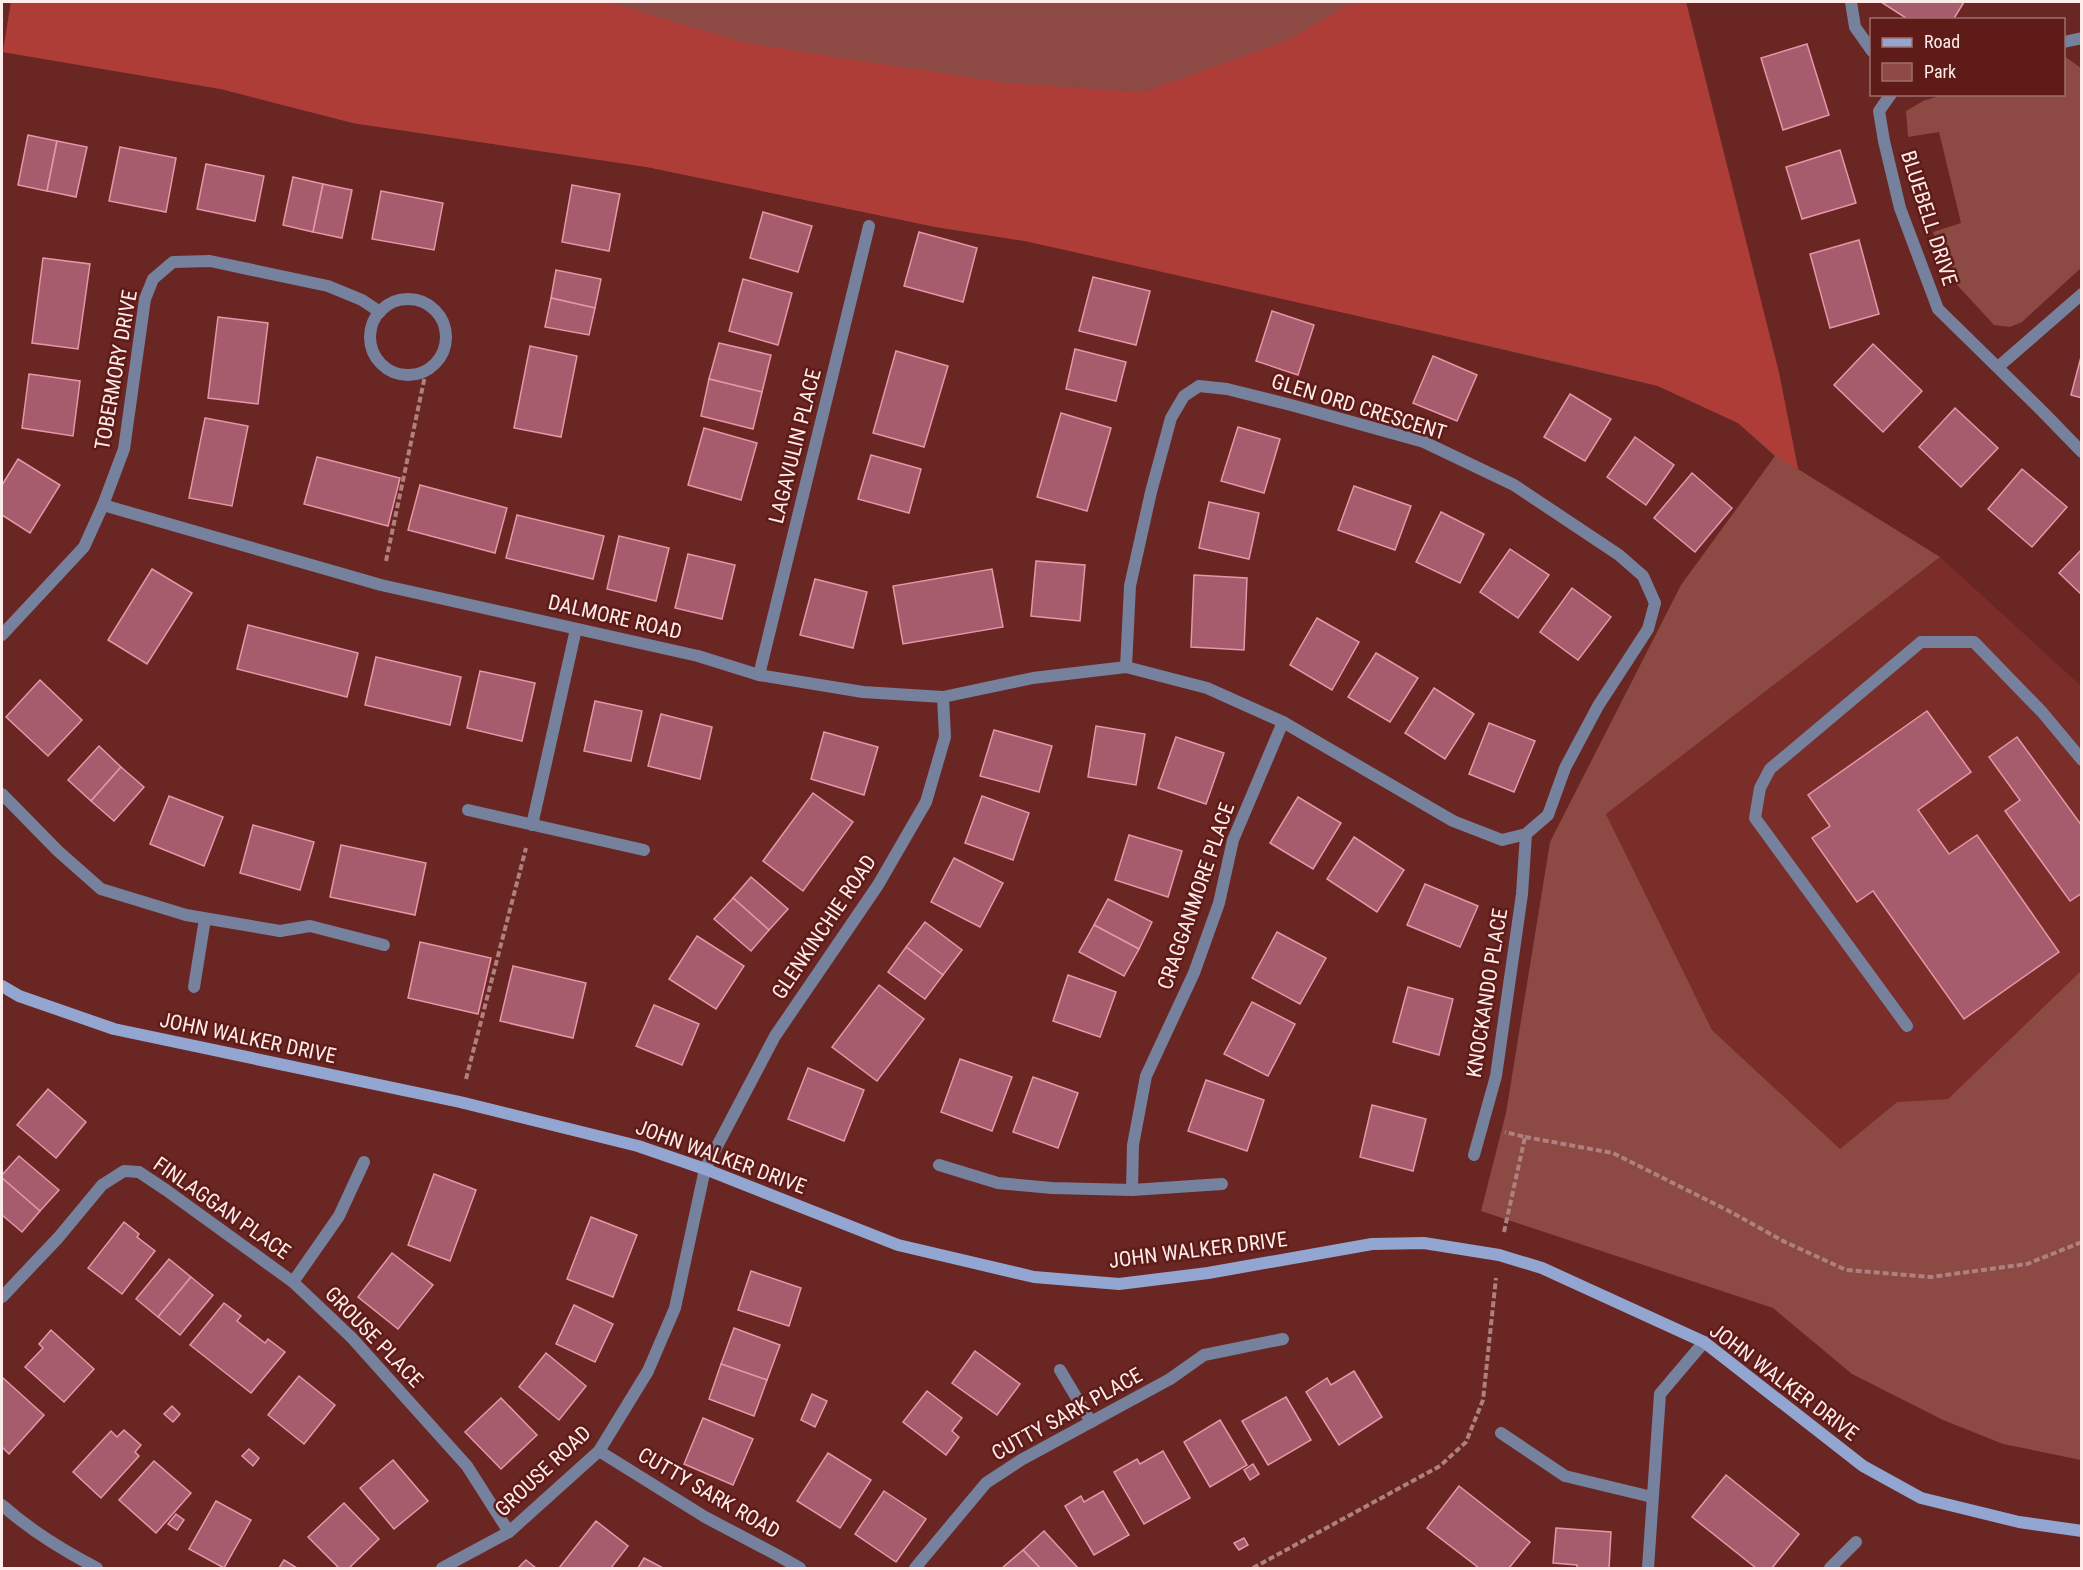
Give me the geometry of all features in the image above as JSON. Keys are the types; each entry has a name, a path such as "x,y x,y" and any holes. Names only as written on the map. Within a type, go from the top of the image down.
{"street":[{"path":"1851,2 1855,27 1870,48"},
{"path":"2065,42 2082,38"},
{"name":"BLUEBELL DRIVE","path":"1890,96 1880,111 1884,141 1900,208 1938,309 2082,452"},
{"name":"LAGAVULIN PLACE","path":"759,675 869,226"},
{"name":"TOBERMORY DRIVE","path":"2,635 84,547 103,505 124,449 145,299 153,279 173,262 210,261 328,286 362,300 380,312"},
{"path":"1998,367 2082,294"},
{"path":"403,300 416,300 429,305 445,326 446,339 443,352 436,363 426,371 415,375 403,375 382,365 375,355 371,344 374,322 380,312 391,304 403,300"},
{"name":"GLEN ORD CRESCENT","path":"1126,667 1130,586 1151,492 1171,418 1184,396 1199,386 1227,389 1424,442 1514,485 1619,555 1643,576 1655,603 1648,629 1598,706 1565,768 1548,815 1526,834"},
{"name":"DALMORE ROAD","path":"103,505 381,585 698,656 759,675 863,692 943,697 1033,678 1126,667"},
{"path":"532,825 576,629"},
{"path":"1907,1026 1755,818 1760,788 1770,769 1921,642 1974,642 2042,712 2082,760"},
{"path":"1126,667 1207,688 1283,722 1453,821 1502,840 1526,834"},
{"name":"GLENKINCHIE ROAD","path":"705,1169 776,1036 878,885 926,802 945,737 943,697"},
{"name":"CRAGGANMORE PLACE","path":"1132,1190 1133,1145 1146,1076 1194,973 1219,903 1233,840 1283,722"},
{"path":"2,794 58,851 101,889 205,919 280,931 310,926 384,945"},
{"path":"468,810 644,850"},
{"name":"KNOCKANDO PLACE","path":"1474,1155 1496,1076 1522,894 1526,834"},
{"path":"194,987 205,919"},
{"name":"JOHN WALKER DRIVE","path":"2,986 19,996 114,1029 460,1102 638,1146 705,1169 898,1245 1034,1276 1119,1284 1208,1273 1372,1244 1424,1243 1499,1255 1542,1268 1704,1342 1863,1466 1921,1498 2019,1522 2082,1531"},
{"name":"GROUSE PLACE","path":"364,1162 339,1215 293,1282 352,1338 467,1466 509,1532"},
{"path":"939,1166 998,1183 1052,1188 1132,1190 1222,1184"},
{"name":"GROUSE ROAD","path":"442,1569 509,1532 599,1450 648,1371 675,1308 705,1169"},
{"name":"FINLAGGAN PLACE","path":"2,1297 58,1238 102,1185 124,1171 139,1172 293,1282"},
{"name":"CUTTY SARK PLACE","path":"915,1569 986,1483 1022,1460 1170,1379 1204,1355 1283,1339"},
{"path":"1648,1569 1660,1394 1704,1342"},
{"path":"1060,1370 1091,1422"},
{"path":"1501,1434 1565,1476 1652,1497"},
{"name":"CUTTY SARK ROAD","path":"599,1450 705,1517 800,1569"},
{"path":"2,1505 15,1517 97,1569"},
{"path":"1830,1569 1856,1542"}],"path":[{"path":"381,585 426,371"},
{"path":"460,1102 532,825"},
{"path":"1482,1126 1525,1137 1613,1153 1785,1242 1846,1270 1931,1277 2026,1264 2082,1242"},
{"path":"1253,1569 1440,1466 1466,1442 1483,1400 1499,1255 1525,1137"}],"shaded area":[{"path":"11,2 608,2 745,43 1005,83 1143,92 1291,39 1352,2 1686,2 1779,373 1798,470 1775,455 1738,423 1658,386 1557,361 1025,241 936,227 647,167 353,123 221,89 3,52"},
{"path":"1940,557 2081,686 2081,971 1948,1099 1897,1102 1840,1149 1712,1030 1606,814"}],"green space":[{"path":"11,2 1686,2 1779,373 1798,469 1940,557 1606,814 1712,1030 1840,1149 1897,1102 1948,1099 2081,971 2081,1460 2003,1444 1943,1420 1852,1374 1773,1308 1481,1211 1506,1113 1550,842 1681,585 1775,456 1738,423 1658,386 1180,274 1025,241 936,227 647,167 353,123 221,89 3,52"},
{"path":"2065,57 2081,68 2081,268 2022,322 2010,327 1994,325 1947,274 1933,232 1961,223 1939,132 1908,137 1906,111 1923,101 1939,96 2065,96"}],"building":[{"path":"1881,2 1964,2 1954,18 1906,18"},
{"path":"1807,44 1829,115 1783,130 1761,58"},
{"path":"28,135 57,141 47,191 18,185"},
{"path":"57,141 87,147 76,197 47,191"},
{"path":"120,147 176,158 166,212 109,201"},
{"path":"1840,150 1856,203 1802,219 1786,167"},
{"path":"206,164 264,176 255,221 197,209"},
{"path":"293,177 323,184 313,232 283,225"},
{"path":"323,184 352,190 342,238 313,232"},
{"path":"572,185 620,194 609,251 562,242"},
{"path":"381,191 443,203 434,250 372,239"},
{"path":"763,212 812,226 798,272 750,258"},
{"path":"919,232 977,248 963,302 904,286"},
{"path":"1859,240 1879,314 1830,328 1810,254"},
{"path":"43,258 90,264 78,349 32,343"},
{"path":"556,270 601,279 595,308 551,298"},
{"path":"1093,277 1150,291 1136,345 1079,331"},
{"path":"743,279 792,293 778,345 729,331"},
{"path":"551,298 595,308 589,335 545,327"},
{"path":"1272,311 1314,325 1298,375 1256,361"},
{"path":"218,317 268,323 258,404 208,398"},
{"path":"719,343 771,355 762,392 709,379"},
{"path":"1873,344 1922,391 1883,432 1834,385"},
{"path":"530,346 577,356 561,437 514,428"},
{"path":"1075,349 1126,362 1116,401 1066,389"},
{"path":"896,351 948,366 924,447 873,433"},
{"path":"2082,353 2082,398 2071,395"},
{"path":"1433,356 1477,375 1457,421 1413,403"},
{"path":"29,374 80,381 73,436 22,428"},
{"path":"709,379 762,392 753,429 701,416"},
{"path":"1570,394 1611,419 1585,461 1544,437"},
{"path":"1955,408 1998,448 1961,487 1919,447"},
{"path":"1061,413 1111,428 1087,511 1037,497"},
{"path":"205,418 248,426 232,506 189,498"},
{"path":"1238,427 1280,439 1264,493 1221,481"},
{"path":"704,428 757,443 741,500 688,485"},
{"path":"1635,437 1674,465 1646,505 1607,477"},
{"path":"871,455 921,469 909,513 858,499"},
{"path":"317,457 400,478 388,526 304,504"},
{"path":"18,459 60,485 30,533 2,515 2,485"},
{"path":"2022,469 2067,507 2032,547 1988,509"},
{"path":"1692,473 1732,508 1695,552 1654,518"},
{"path":"420,485 507,508 495,553 408,530"},
{"path":"1354,486 1411,506 1395,550 1338,530"},
{"path":"1209,502 1259,513 1249,559 1199,548"},
{"path":"1441,512 1484,534 1460,583 1416,562"},
{"path":"517,515 604,536 593,579 506,558"},
{"path":"619,536 669,548 656,601 607,589"},
{"path":"1510,549 1549,575 1518,618 1480,592"},
{"path":"2082,549 2082,595 2059,573"},
{"path":"688,554 735,565 722,619 675,608"},
{"path":"1036,561 1085,565 1080,621 1031,616"},
{"path":"152,569 192,593 147,664 108,640"},
{"path":"992,569 1003,627 903,644 893,586"},
{"path":"1194,575 1247,578 1244,650 1191,647"},
{"path":"815,579 867,592 853,648 800,635"},
{"path":"1572,588 1611,617 1578,660 1540,632"},
{"path":"1317,618 1359,642 1332,690 1290,665"},
{"path":"248,625 358,653 347,697 237,669"},
{"path":"1376,653 1418,678 1390,722 1348,697"},
{"path":"376,657 461,677 450,725 365,705"},
{"path":"480,671 535,683 522,741 467,728"},
{"path":"40,680 82,720 48,756 6,717"},
{"path":"1434,688 1474,714 1445,759 1405,733"},
{"path":"595,701 642,711 631,761 584,751"},
{"path":"1927,711 1971,772 1918,810 1949,854 1977,835 2059,952 1964,1019 1873,891 1857,902 1812,838 1830,826 1808,795"},
{"path":"661,714 712,727 700,779 648,766"},
{"path":"1489,723 1535,741 1514,792 1469,774"},
{"path":"1096,726 1145,734 1136,785 1088,777"},
{"path":"994,730 1052,746 1039,792 980,776"},
{"path":"824,732 878,747 864,795 811,779"},
{"path":"1176,737 1224,753 1206,804 1158,788"},
{"path":"2017,737 2082,826 2082,893 2070,901 2005,811 2020,800 1989,757"},
{"path":"99,746 121,767 91,801 68,780"},
{"path":"121,767 144,787 114,821 91,801"},
{"path":"813,793 853,822 803,891 763,861"},
{"path":"169,796 223,817 204,866 150,844"},
{"path":"982,796 1029,813 1013,860 965,843"},
{"path":"1298,797 1341,823 1313,869 1270,843"},
{"path":"253,825 314,842 300,890 240,873"},
{"path":"1129,835 1182,851 1168,897 1115,880"},
{"path":"1354,837 1404,870 1377,912 1327,879"},
{"path":"341,845 426,863 415,915 330,897"},
{"path":"954,858 1003,883 980,927 931,902"},
{"path":"751,877 788,909 769,930 733,898"},
{"path":"1425,884 1478,906 1460,947 1407,925"},
{"path":"733,898 769,930 751,951 714,919"},
{"path":"1108,899 1152,922 1139,949 1094,925"},
{"path":"925,922 962,950 943,975 906,947"},
{"path":"1094,925 1139,949 1124,976 1079,952"},
{"path":"1277,932 1326,958 1300,1004 1252,978"},
{"path":"697,936 744,966 716,1009 669,979"},
{"path":"420,942 491,958 478,1014 408,998"},
{"path":"906,947 943,975 925,999 888,972"},
{"path":"513,966 586,983 573,1038 500,1021"},
{"path":"1068,975 1116,992 1100,1037 1053,1021"},
{"path":"879,985 924,1019 877,1081 832,1047"},
{"path":"1408,987 1453,999 1439,1055 1393,1042"},
{"path":"1252,1002 1295,1024 1268,1076 1224,1054"},
{"path":"654,1005 699,1024 682,1065 636,1046"},
{"path":"960,1059 1012,1077 992,1131 941,1112"},
{"path":"808,1068 864,1090 844,1141 788,1119"},
{"path":"1033,1077 1078,1093 1058,1148 1013,1132"},
{"path":"1206,1080 1264,1100 1247,1151 1188,1131"},
{"path":"48,1089 86,1122 56,1158 17,1125"},
{"path":"1372,1105 1426,1119 1413,1171 1360,1157"},
{"path":"19,1156 59,1190 40,1211 2,1178 2,1175"},
{"path":"434,1174 476,1190 450,1261 408,1245"},
{"path":"2,1178 40,1211 22,1232 2,1215"},
{"path":"591,1217 637,1235 613,1297 567,1279"},
{"path":"124,1222 139,1234 137,1237 155,1251 122,1294 88,1268"},
{"path":"392,1253 433,1285 398,1329 358,1297"},
{"path":"169,1259 191,1277 158,1317 136,1299"},
{"path":"751,1271 801,1288 789,1326 738,1310"},
{"path":"191,1277 213,1295 180,1335 158,1317"},
{"path":"224,1303 241,1316 237,1321 265,1343 268,1339 285,1352 251,1393 190,1345"},
{"path":"574,1305 613,1324 595,1362 556,1344"},
{"path":"734,1328 780,1345 767,1380 721,1364"},
{"path":"51,1330 94,1369 64,1402 25,1367 43,1348 39,1344"},
{"path":"975,1351 1020,1384 997,1415 952,1383"},
{"path":"546,1353 586,1386 559,1420 519,1387"},
{"path":"721,1364 767,1380 754,1416 709,1399"},
{"path":"1354,1371 1382,1417 1339,1445 1306,1392 1327,1378 1331,1385"},
{"path":"299,1376 335,1405 304,1444 268,1415"},
{"path":"3,1378 44,1415 9,1454 2,1447"},
{"path":"927,1391 962,1418 952,1431 959,1437 946,1455 903,1422"},
{"path":"812,1394 827,1401 815,1427 801,1420"},
{"path":"1286,1397 1311,1440 1268,1465 1242,1421"},
{"path":"501,1398 537,1435 501,1469 465,1432"},
{"path":"172,1406 180,1414 173,1422 164,1414"},
{"path":"703,1418 753,1439 733,1485 684,1464"},
{"path":"1220,1420 1247,1465 1210,1487 1184,1442"},
{"path":"124,1430 141,1445 135,1452 139,1456 101,1498 73,1472 111,1431 117,1437"},
{"path":"249,1449 259,1458 253,1466 242,1456"},
{"path":"1163,1451 1190,1498 1144,1524 1114,1472 1137,1459 1140,1464"},
{"path":"828,1453 871,1480 840,1528 797,1501"},
{"path":"393,1460 428,1501 394,1529 360,1488"},
{"path":"154,1461 191,1493 156,1533 119,1500"},
{"path":"1253,1464 1259,1474 1250,1480 1244,1470"},
{"path":"1726,1475 1799,1534 1772,1568 1756,1568 1692,1517"},
{"path":"1459,1486 1530,1542 1509,1568 1479,1568 1427,1528"},
{"path":"884,1491 926,1519 896,1562 855,1534"},
{"path":"1103,1491 1129,1535 1094,1555 1065,1506 1081,1496 1084,1502"},
{"path":"216,1501 251,1520 224,1568 189,1549"},
{"path":"344,1503 379,1539 349,1568 339,1568 308,1537"},
{"path":"176,1514 184,1520 177,1530 168,1524"},
{"path":"596,1521 628,1546 611,1568 559,1568"},
{"path":"1556,1528 1611,1532 1609,1568 1577,1568 1577,1565 1553,1563"},
{"path":"1044,1531 1078,1568 1040,1568 1023,1550"},
{"path":"1244,1538 1248,1545 1239,1550 1234,1543"},
{"path":"1023,1550 1040,1568 1002,1568"},
{"path":"644,1558 663,1568 638,1568"},
{"path":"284,1560 297,1568 279,1568"},
{"path":"526,1560 536,1568 518,1568"}]}
